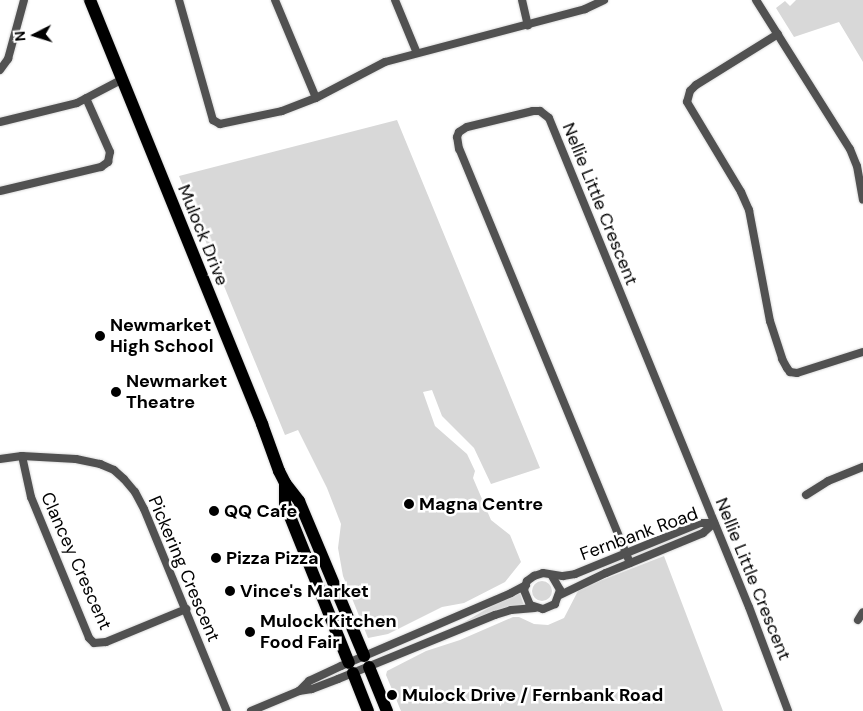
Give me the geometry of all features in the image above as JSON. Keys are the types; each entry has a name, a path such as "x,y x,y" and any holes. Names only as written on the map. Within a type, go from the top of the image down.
{"main road":[{"name":"Mulock Drive","path":"90,0 285,484 299,501 387,711"},
{"name":"Mulock Drive","path":"285,484 285,504 368,711"}],"street":[{"path":"0,70 8,59 24,0"},
{"path":"179,0 213,120 220,124 282,111 316,98 373,67 418,53 586,9 604,0"},
{"path":"275,0 316,98"},
{"path":"395,0 418,53"},
{"path":"522,0 528,25"},
{"path":"756,0 850,149 857,166 863,199"},
{"path":"778,34 696,85 690,91 687,102 741,192 749,210 770,321 782,359 787,368 790,372 797,373 863,352"},
{"path":"0,122 77,103 123,79"},
{"path":"0,191 101,167 108,162 110,152 86,98"},
{"name":"Nellie Little Crescent","path":"630,563 459,149 457,137 459,132 467,127 533,111 540,111 549,118 714,523 788,711"},
{"name":"Pickering Crescent","path":"0,459 22,456 76,459 100,464 114,470 124,479 135,492 144,509 228,711"},
{"name":"Clancey Crescent","path":"22,456 30,497 89,638 94,643 106,642 186,609"},
{"path":"806,495 828,481 863,467"},
{"name":"Fernbank Road","path":"552,576 574,574 700,523 714,523"},
{"name":"Fernbank Road","path":"560,595 630,563 703,533 714,523"},
{"path":"351,668 511,610 552,607 560,595 559,585 552,576 538,574 530,578 526,585 525,596 535,608"},
{"path":"251,711 299,691 309,681 367,661 526,585"},
{"path":"858,620 863,612"}],"shaded area":[{"path":"796,0 863,0 863,62 839,22 794,37 776,8 785,1 790,6"},
{"path":"397,120 540,468 491,484 474,448 442,416 432,390 423,392 435,426 467,454 475,471 473,478 491,520 510,535 521,562 505,582 464,603 442,607 388,634 368,638 343,576 338,548 341,524 327,488 298,430 285,435 179,176"},
{"path":"664,556 723,711 401,711 386,675 387,671 426,651 460,640 513,617 519,617 534,624 548,625 564,618 579,589"},
{"path":"542,581 549,584 552,591 549,598 542,601 535,598 532,591 535,584"},
{"path":"520,593 524,606 503,608 451,630 495,604"}],"place":[{"name":"Newmarket High School","path":"100,336"},
{"name":"Newmarket Theatre","path":"116,392"},
{"name":"Magna Centre","path":"409,504"},
{"name":"QQ Cafe","path":"214,511"},
{"name":"Pizza Pizza","path":"216,558"},
{"name":"Vince's Market","path":"230,591"},
{"name":"Mulock Kitchen Food Fair","path":"250,632"},
{"name":"Mulock Drive / Fernbank Road","path":"392,695"}]}
